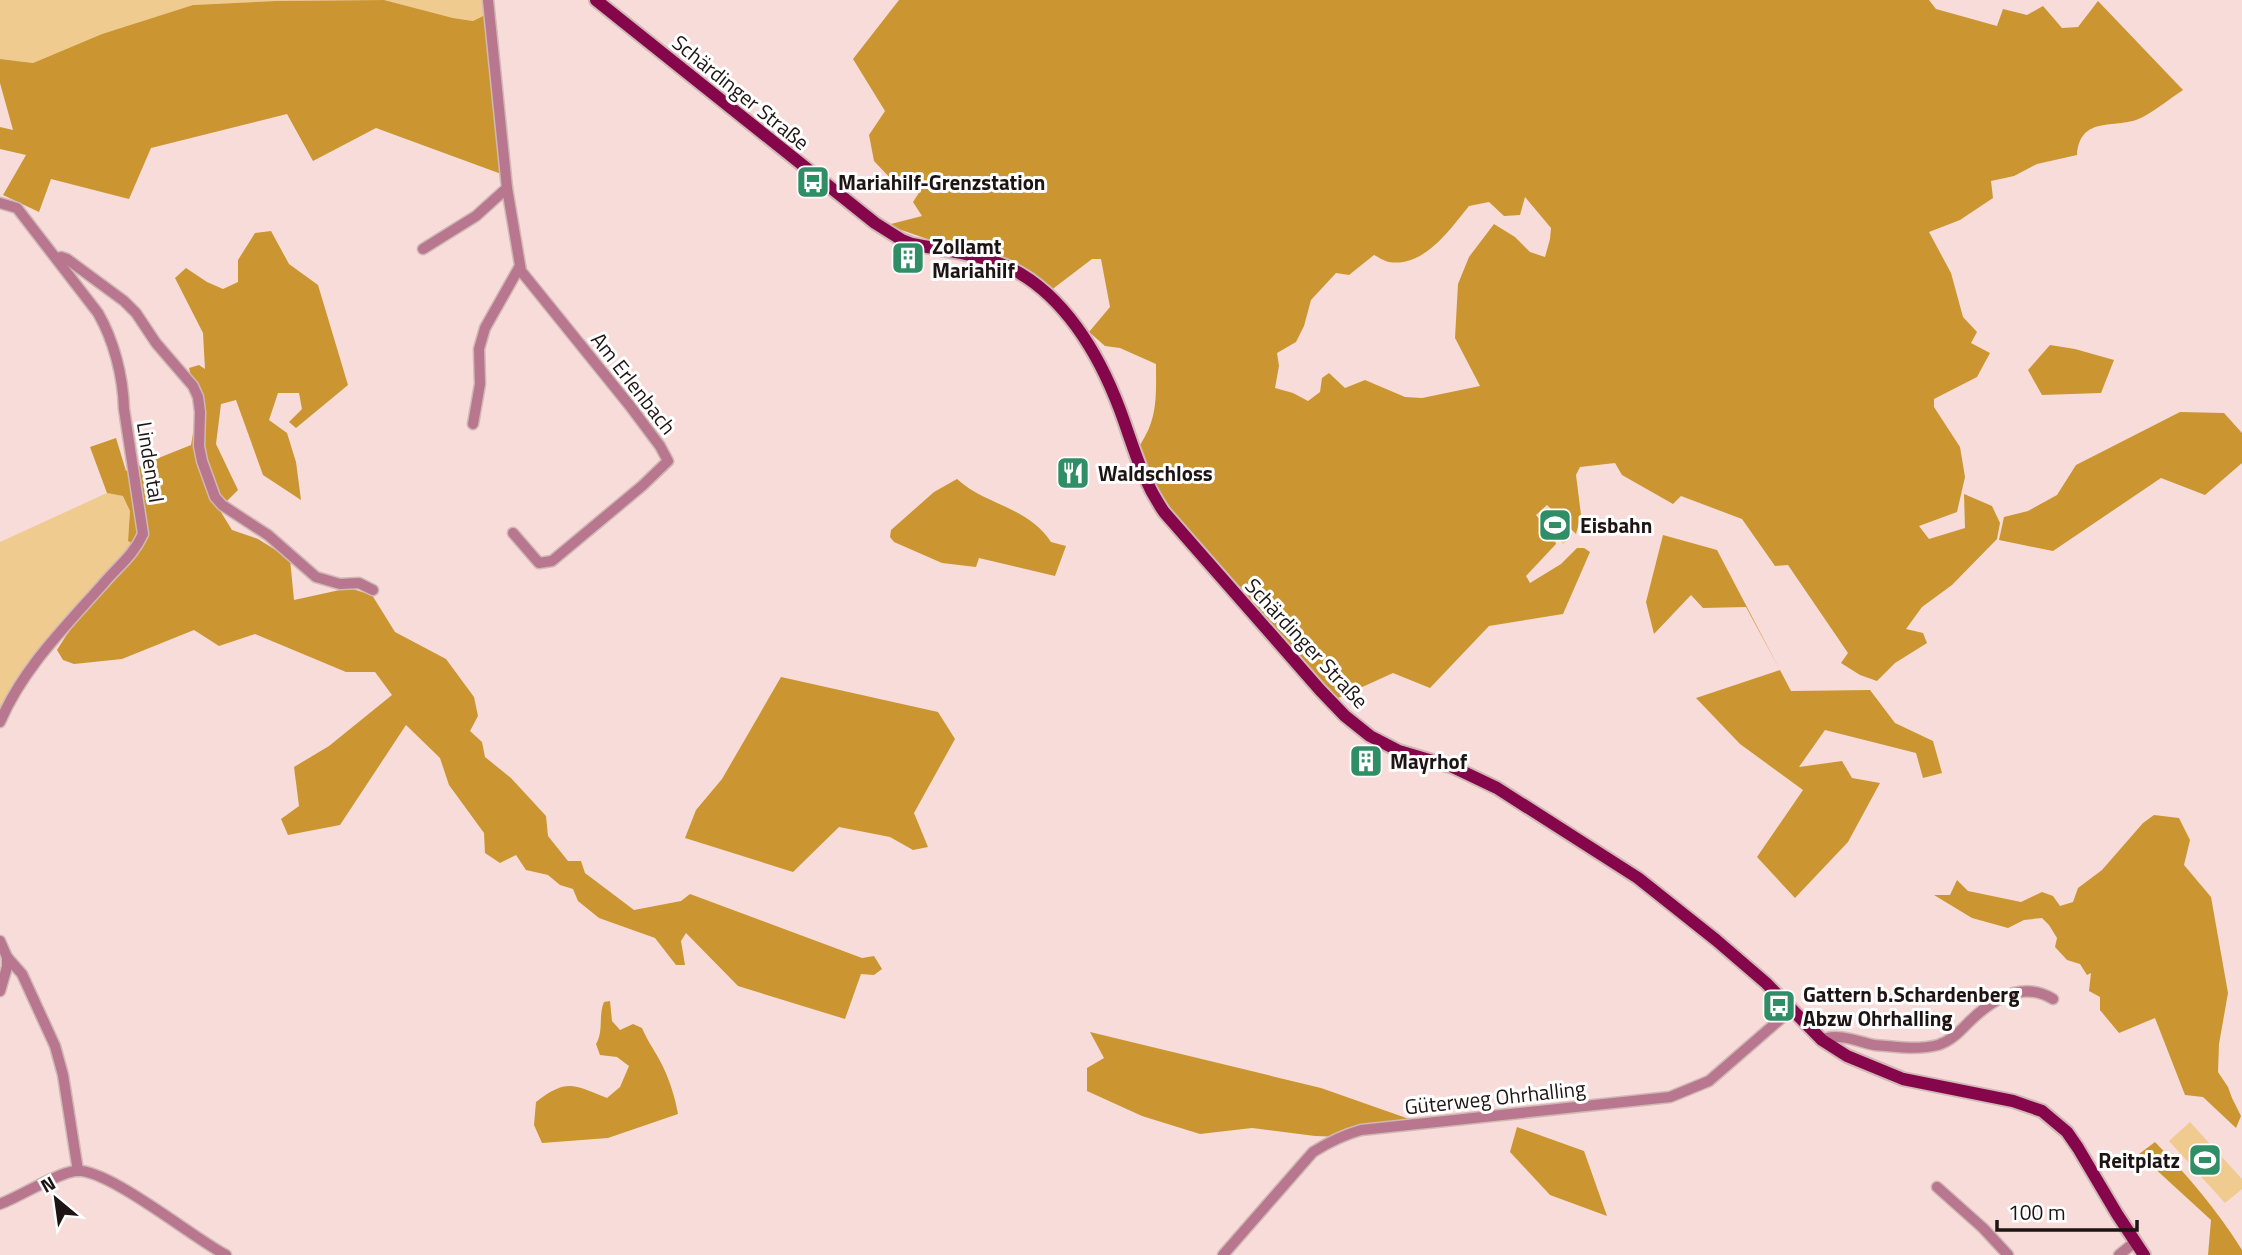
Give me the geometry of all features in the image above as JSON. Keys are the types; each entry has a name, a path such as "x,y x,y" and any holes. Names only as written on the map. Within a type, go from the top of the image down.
{"main road":[{"name":"Schärdinger Straße","path":"596,0 875,223 912,244 992,261 1007,267 1022,275 1049,297 1084,336 1118,405 1143,478 1158,504 1345,716 1383,744 1452,767 1497,788 1604,856 1670,901 1766,983 1822,1040 1847,1056 1903,1079 2013,1101 2042,1111 2067,1132 2144,1255"}],"street":[{"path":"423,249 476,216 507,188 488,0"},
{"name":"Am Erlenbach","path":"507,188 521,271 630,406 668,461 552,561 539,563 513,533"},
{"name":"Lindental","path":"0,203 16,208 57,258 98,313 109,337 124,389 124,409 143,534 135,551 107,579 31,667 8,703 0,722"},
{"path":"57,258 67,259 124,301 193,386 200,412 199,446 202,461 215,497 222,505 268,536 316,577 340,584 359,583 373,590"},
{"path":"473,424 480,383 480,349 485,328 520,266"},
{"path":"0,941 7,957 22,974 55,1046 63,1075 78,1171"},
{"path":"0,991 7,957"},
{"path":"1822,1040 1831,1036 1875,1045 1909,1048 1937,1045 1955,1037 1981,1011 2009,994 2032,991 2053,999"},
{"name":"Güterweg Ohrhalling","path":"1223,1255 1313,1152 1345,1134 1361,1130 1670,1097 1709,1081 1792,1009"},
{"path":"0,1204 64,1175 78,1171 93,1174 171,1218 225,1255"},
{"path":"1937,1187 1983,1228 2008,1255"},
{"path":"2119,1255 2134,1242"}],"shaded area":[{"path":"0,0 384,0 193,5 102,34 33,63 0,59"},
{"path":"384,0 483,0 485,15 473,21"},
{"path":"384,0 473,21 485,15 504,175 376,128 313,161 287,114 151,148 129,199 51,179 39,212 3,195 26,155 0,149 0,127 13,130 0,83 0,59 33,63 102,34 193,5"},
{"path":"899,0 1929,0 1936,9 1997,26 2003,9 2027,15 2043,6 2062,28 2078,27 2098,1 2183,90 2136,120 2090,129 2079,143 2077,155 2037,164 2014,176 1991,181 1993,198 1960,220 1929,232 1951,273 1963,317 1977,332 1971,343 1990,353 1977,377 1934,399 1934,407 1960,447 1965,477 1957,512 1919,526 1929,539 1965,528 1964,494 1992,506 2000,523 1997,539 1952,585 1922,607 1906,629 1923,633 1927,643 1895,663 1877,681 1860,675 1841,663 1848,653 1788,565 1775,566 1742,519 1681,496 1673,504 1622,475 1615,463 1580,467 1576,475 1581,515 1576,534 1547,505 1536,515 1553,535 1556,544 1526,576 1530,583 1561,564 1577,548 1590,552 1563,614 1489,626 1430,688 1393,673 1336,699 1151,487 1140,445 1153,416 1156,364 1120,348 1105,346 1089,332 1110,307 1101,259 1092,259 1050,291 1017,262 956,249 887,225 922,216 913,202 922,188 909,174 891,179 874,161 869,135 885,111 853,59","holes":["1525,197 1551,228 1545,257 1530,252 1515,237 1494,224 1469,257 1458,284 1455,338 1480,386 1422,398 1405,397 1365,380 1345,388 1329,373 1322,378 1320,392 1308,401 1275,388 1279,366 1277,353 1296,342 1304,326 1311,300 1336,273 1349,275 1374,255 1389,262 1414,259 1435,244 1469,206 1489,202 1504,216 1520,215"]},
{"path":"271,231 289,264 318,285 348,385 296,428 289,422 302,409 299,393 278,393 269,420 287,433 296,462 301,500 263,475 236,400 221,404 216,444 238,490 219,509 232,530 258,539 290,559 294,600 349,588 372,595 395,632 446,659 474,697 478,716 470,731 482,742 485,757 511,778 546,816 548,836 568,861 581,861 585,873 634,910 681,901 690,894 862,958 874,956 882,969 874,975 861,974 845,1019 738,986 686,933 681,941 685,965 676,965 655,938 599,918 578,901 573,889 560,885 548,875 526,870 516,855 500,863 485,853 484,833 449,785 440,758 406,725 340,825 288,835 281,819 299,806 294,767 329,746 392,695 375,672 346,672 255,634 219,646 194,630 122,659 74,664 63,660 57,650 75,623 142,549 128,541 130,511 123,496 107,493 90,447 116,438 126,471 191,445 198,405 189,368 199,365 205,369 203,333 175,278 186,268 223,289 238,282 238,260 255,233"},
{"path":"2050,345 2114,360 2101,393 2042,395 2028,370"},
{"path":"2180,412 2224,413 2242,433 2242,463 2205,495 2161,478 2053,551 1999,540 2004,517 2028,511 2057,495 2076,465"},
{"path":"957,479 980,495 1031,521 1051,542 1066,546 1055,576 979,558 976,567 942,563 894,542 890,537 891,530 934,492"},
{"path":"107,493 124,496 130,511 128,541 133,544 28,664 0,712 0,542"},
{"name":"Eisbahn","path":"1547,507 1572,536 1563,544 1538,515"},
{"path":"1663,535 1717,550 1779,669 1746,607 1703,608 1691,595 1654,634 1646,602"},
{"path":"1780,670 1791,691 1870,690 1895,723 1933,741 1942,773 1923,778 1916,753 1825,730 1799,767 1842,761 1852,778 1880,783 1848,842 1795,898 1757,857 1803,790 1740,744 1696,698"},
{"path":"781,677 938,712 955,739 914,813 928,847 913,850 890,837 839,827 793,872 685,838 696,810 722,779"},
{"path":"2154,815 2179,818 2190,840 2184,865 2211,897 2228,993 2219,1044 2218,1072 2241,1116 2236,1128 2203,1097 2185,1095 2155,1018 2119,1033 2100,1010 2100,997 2089,991 2091,973 2087,975 2080,964 2067,960 2055,947 2057,938 2042,918 2024,920 2008,928 1972,918 1934,895 1950,895 1957,880 1968,891 2021,902 2042,892 2053,896 2060,906 2073,902 2078,888 2102,870 2143,823"},
{"path":"610,1001 612,1021 620,1030 633,1024 642,1028 665,1072 678,1114 608,1138 542,1143 534,1125 536,1102 547,1094 571,1086 607,1098 620,1087 629,1066 617,1057 600,1055 596,1044 600,1034 602,1007 604,1002"},
{"path":"1090,1032 1321,1088 1412,1120 1344,1137 1252,1128 1200,1134 1142,1116 1087,1091 1087,1068 1104,1058"},
{"name":"Reitplatz","path":"2190,1122 2242,1179 2242,1189 2225,1203 2169,1141"},
{"path":"1517,1127 1584,1151 1607,1216 1550,1195 1510,1152"},
{"path":"2155,1142 2212,1207 2242,1250 2242,1255 2208,1255 2211,1220 2139,1154"}],"place":[{"name":"Mariahilf-Grenzstation","path":"813,182"},
{"name":"Zollamt Mariahilf","path":"908,258"},
{"name":"Waldschloss","path":"1073,473"},
{"name":"Eisbahn","path":"1555,525"},
{"name":"Mayrhof","path":"1366,761"},
{"name":"Gattern b.Schardenberg Abzw Ohrhalling","path":"1779,1006"},
{"name":"Reitplatz","path":"2205,1160"}]}
